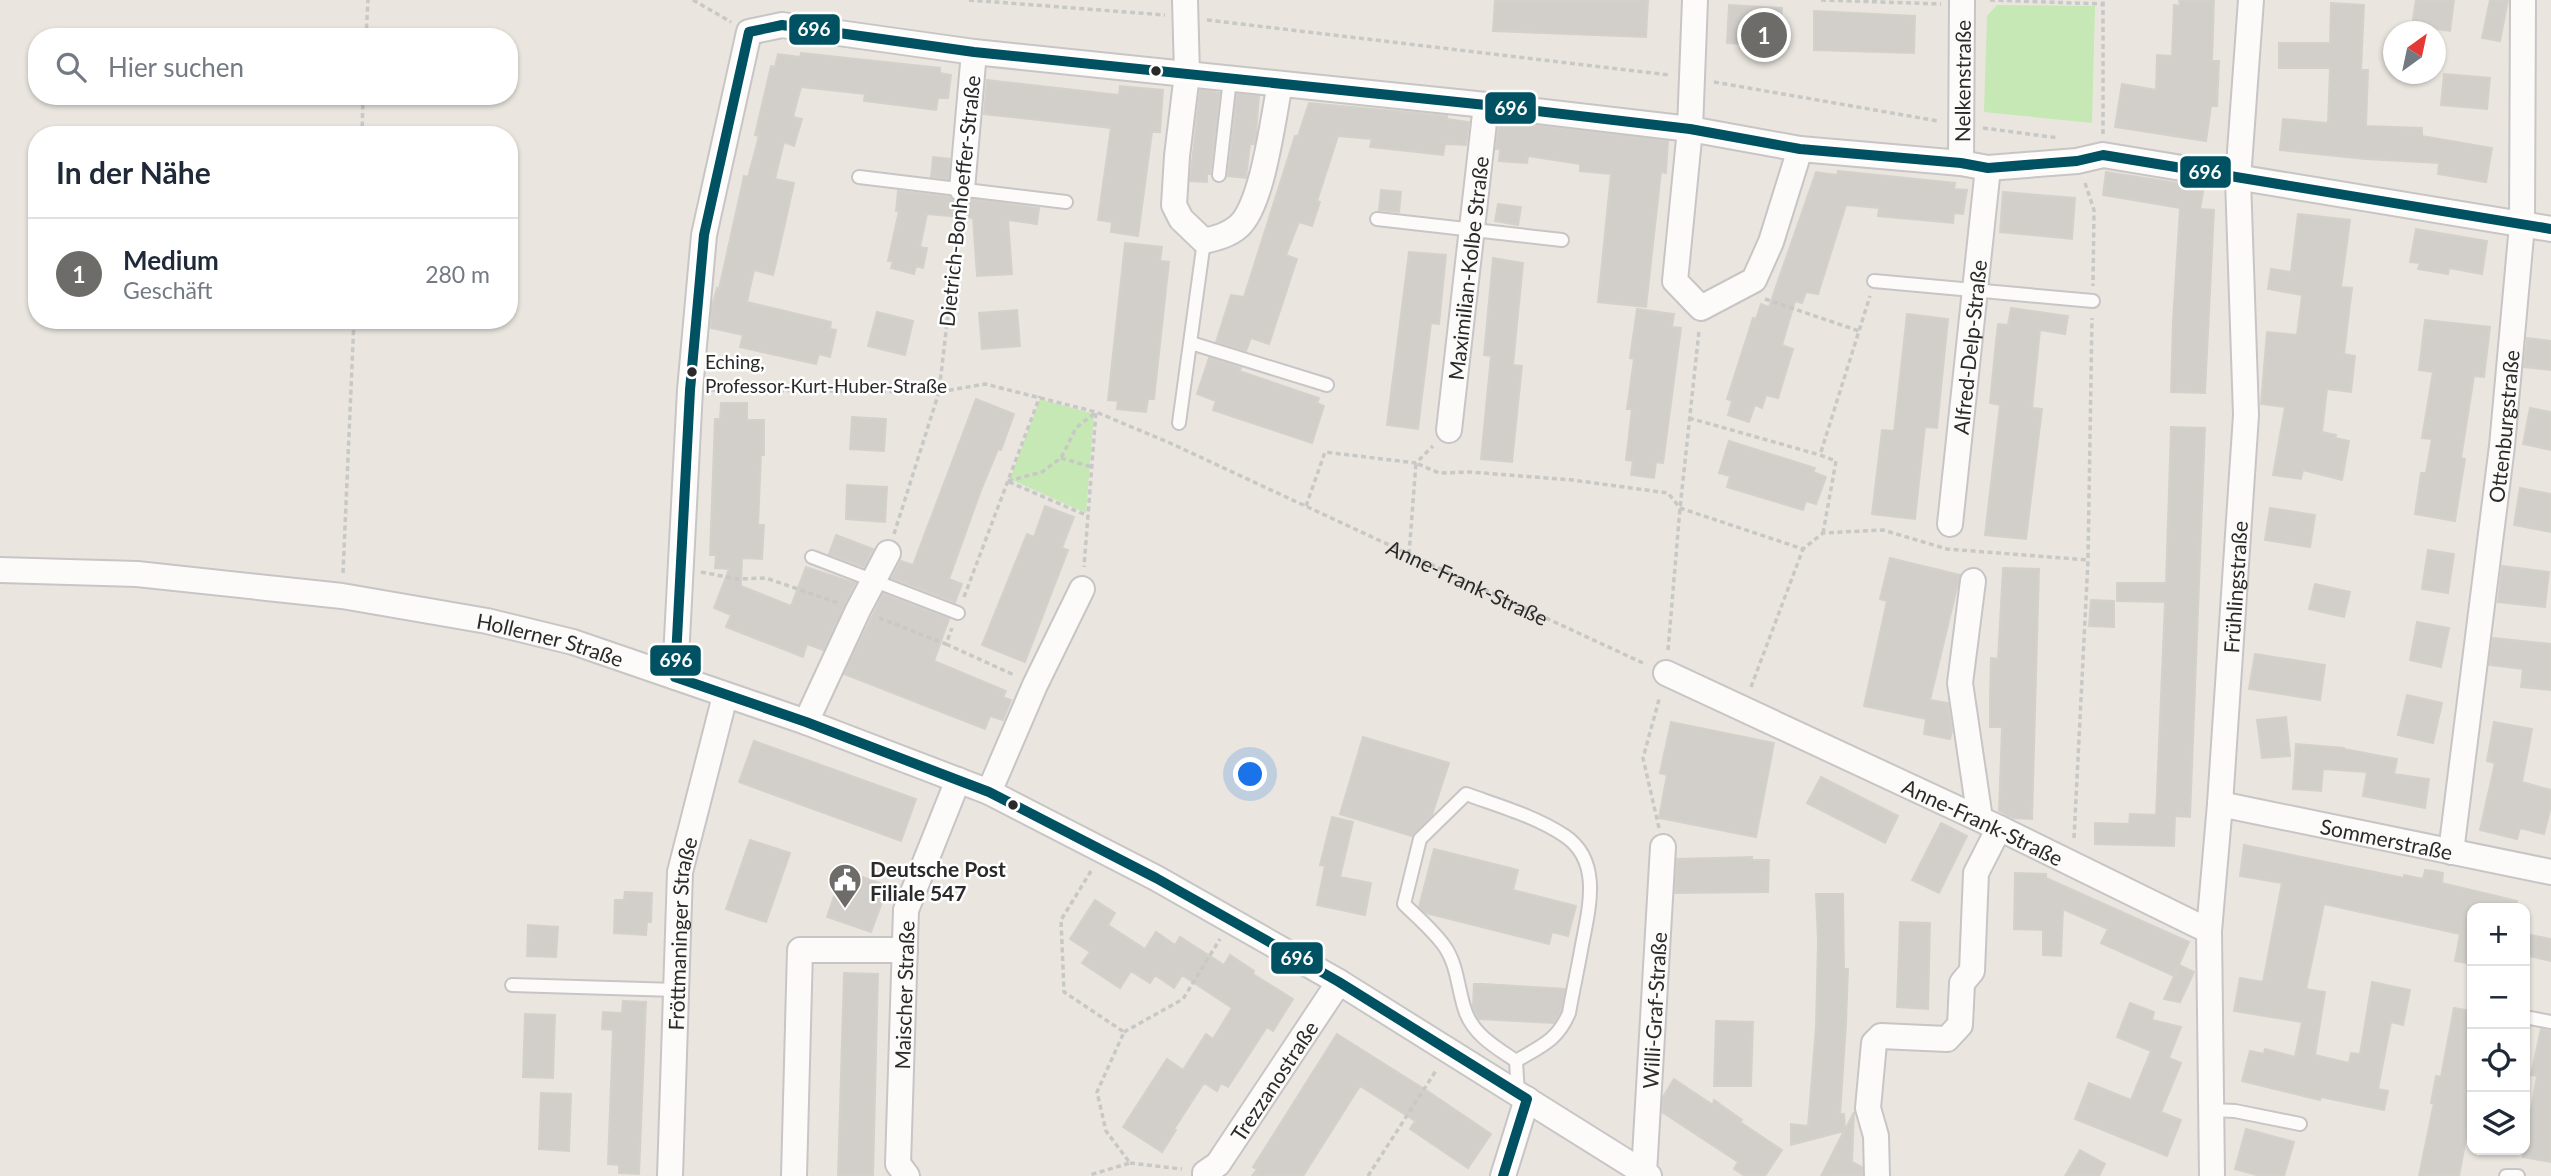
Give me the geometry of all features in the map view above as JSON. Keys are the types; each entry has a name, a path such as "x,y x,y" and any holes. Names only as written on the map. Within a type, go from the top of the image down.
{"street":[{"path":"1695,0 1690,129 1675,281 1701,308 1754,280 1771,242 1800,149"},
{"name":"Frühlingstraße","path":"2212,1176 2209,931 2246,415 2238,179 2251,0"},
{"name":"Ottenburgstraße","path":"2451,852 2502,446 2522,225 2523,0"},
{"name":"Nelkenstraße","path":"1961,163 1962,3"},
{"path":"1184,8 1187,74 1174,205 1181,219 1204,242 1223,236 1239,226 1255,201 1280,84"},
{"path":"675,677 690,390 704,235 749,32 782,25 974,52 1486,105 1690,129 1800,149 1988,167 2077,161 2103,155 2551,229"},
{"name":"Dietrich-Bonhoeffer-Straße","path":"962,189 974,52"},
{"name":"Maximilian-Kolbe Straße","path":"1449,430 1486,105"},
{"name":"Alfred-Delp-Straße","path":"1950,524 1988,167"},
{"path":"806,722 888,553"},
{"name":"Hollerner Straße","path":"0,570 137,574 342,596 487,621 549,636 806,722 989,792 1104,852 1339,982 1646,1174"},
{"path":"1877,1176 1876,1136 1868,1108 1874,1043 1881,1036 1947,1039 1960,1025 1962,983 1972,971 1976,873 1989,824 1960,683 1973,581"},
{"path":"989,792 1035,685 1082,589"},
{"name":"Anne-Frank-Straße","path":"1666,673 2072,863 2209,931"},
{"name":"Fröttmaninger Straße","path":"670,1176 680,872 725,696"},
{"name":"Maischer Straße","path":"908,1176 898,1164 906,910 958,780"},
{"name":"Sommerstraße","path":"2220,804 2551,873"},
{"name":"Willi-Graf-Straße","path":"1646,1174 1663,847"},
{"path":"794,1176 800,950 905,950"},
{"name":"Trezzanostraße","path":"1205,1175 1218,1164 1339,982"},
{"path":"1503,1176 1522,1097"}],"lane":[{"path":"1219,175 1230,79"},
{"path":"859,177 1066,202"},
{"path":"1377,219 1562,240"},
{"path":"1179,423 1204,242"},
{"path":"1874,281 2092,301"},
{"path":"1191,343 1327,384"},
{"path":"812,557 958,613"},
{"path":"1516,1061 1562,1030 1569,1013 1591,895 1589,872 1579,850 1567,837 1542,822 1466,794 1420,839 1404,904 1446,947 1466,1013 1473,1027 1486,1040 1516,1061 1522,1097"},
{"path":"512,985 676,990"},
{"path":"2530,1018 2551,1022"},
{"path":"2211,1110 2235,1111 2300,1124"},
{"path":"2506,1176 2518,1176"}],"path":[{"path":"366,28 368,0"},
{"path":"693,0 749,32"},
{"path":"969,0 1184,8 1692,78 1962,125 2064,138"},
{"path":"1821,0 1962,3"},
{"path":"1990,0 2103,2 2103,155"},
{"path":"362,126 363,105"},
{"path":"2072,863 2088,560 2094,210 2077,161"},
{"name":"Dietrich-Bonhoeffer-Straße","path":"888,553 939,392 962,189"},
{"path":"1820,455 1874,281"},
{"path":"1735,290 1859,331"},
{"path":"1663,847 1643,758 1666,673 1701,308"},
{"path":"342,596 354,329"},
{"name":"Anne-Frank-Straße","path":"690,390 939,392 985,384 1096,412 1666,673"},
{"path":"1088,516 1007,481 1042,472 1061,458 1076,428 1096,412"},
{"path":"1082,589 1096,412"},
{"path":"1689,418 1836,461 1823,533"},
{"path":"1306,506 1325,452 1416,463 1439,473 1470,472 1572,480 1668,493 1680,508 1803,549"},
{"path":"1061,458 1092,467"},
{"path":"1409,555 1416,463"},
{"path":"1742,710 1803,549 1823,533 1883,530 1947,549 2088,560"},
{"path":"946,644 1035,685"},
{"path":"1104,852 1061,920 1064,992 1124,1032"},
{"path":"1130,1163 1106,1130 1097,1092 1124,1032 1183,999 1232,921"},
{"path":"1368,1176 1449,1050"},
{"path":"1094,1176 1093,1174 1130,1163 1205,1175"}],"green space":[{"path":"1997,5 2095,6 2092,123 1984,112 1987,16"},
{"path":"1040,399 1094,414 1086,513 1010,479"}],"building":[{"path":"1495,0 1648,0 1646,37 1493,31"},
{"path":"2179,0 2214,0 2212,61 2219,61 2217,106 2211,106 2206,141 2115,127 2122,84 2156,90 2157,55 2172,56 2174,5 2180,6"},
{"path":"2416,0 2454,0 2450,31 2446,30 2446,21 2413,21"},
{"path":"2490,0 2508,0 2500,41 2482,38"},
{"path":"2331,3 2364,5 2361,70 2368,70 2366,126 2422,128 2422,136 2492,148 2486,182 2438,174 2439,163 2280,150 2283,119 2328,123 2330,68 2279,68 2279,43 2330,43"},
{"path":"1729,5 1782,8 1780,46 1727,43"},
{"path":"1814,11 1915,16 1914,53 1814,50"},
{"path":"801,53 940,68 940,73 951,75 948,98 938,98 936,110 864,101 865,94 801,87 793,117 802,119 794,146 784,142 775,179 794,183 773,275 754,270 747,302 831,322 830,329 836,330 830,357 819,354 816,364 740,347 743,335 711,328 712,307 717,288 719,289 744,176 748,177 759,136 755,135 771,66 775,67 778,54 800,57"},
{"path":"2446,74 2490,78 2487,109 2441,105"},
{"path":"987,80 1119,95 1120,86 1163,90 1160,132 1152,132 1138,236 1111,232 1112,222 1098,220 1111,128 984,114"},
{"path":"1200,90 1220,93 1207,182 1190,181"},
{"path":"1237,94 1259,96 1256,133 1254,144 1250,144 1246,178 1228,176"},
{"path":"1309,103 1447,116 1447,119 1469,122 1466,145 1445,144 1443,155 1370,147 1372,139 1338,136 1317,201 1320,202 1312,226 1299,222 1286,255 1297,259 1269,344 1251,338 1246,351 1216,342 1231,295 1244,297 1295,136 1298,136"},
{"path":"1504,122 1668,141 1666,173 1661,172 1646,307 1598,302 1611,174 1580,171 1580,164 1528,156 1527,163 1499,161 1500,149 1496,149 1499,124 1503,125"},
{"path":"933,157 950,159 948,179 931,177"},
{"path":"1838,171 1955,183 1954,189 1967,190 1963,214 1954,213 1953,223 1878,216 1879,208 1846,205 1818,294 1806,292 1802,303 1795,301 1782,345 1793,349 1778,398 1766,395 1762,408 1755,405 1749,422 1728,415 1732,401 1727,399 1753,318 1756,319 1761,304 1769,307 1816,172 1837,175"},
{"path":"2106,172 2204,187 2200,209 2214,210 2205,393 2171,392 2180,208 2103,195"},
{"path":"1381,190 1401,192 1399,212 1379,210"},
{"path":"898,191 950,197 960,204 972,199 1039,208 1037,224 1008,220 1012,274 977,276 973,218 927,214 920,247 927,248 923,268 916,266 914,274 891,268 893,261 888,261 899,211 896,211"},
{"path":"2003,192 2075,198 2072,239 2000,232"},
{"path":"1498,204 1521,207 1518,225 1495,221"},
{"path":"2298,214 2350,220 2341,287 2352,288 2344,354 2355,356 2351,392 2327,389 2322,432 2349,441 2342,480 2303,470 2301,479 2273,475 2285,407 2261,404 2267,332 2297,335 2302,295 2268,289 2271,269 2291,272"},
{"path":"2416,229 2487,241 2482,274 2449,268 2448,274 2418,269 2420,263 2410,262"},
{"path":"1125,243 1162,247 1160,261 1169,262 1154,399 1148,399 1146,412 1117,409 1118,401 1108,400"},
{"path":"1409,252 1446,255 1439,324 1431,323 1418,429 1387,425"},
{"path":"1493,258 1523,263 1513,365 1522,366 1512,462 1481,459 1491,356 1484,355"},
{"path":"2011,308 2068,316 2065,334 2040,330 2032,408 2042,409 2026,539 1985,535 2000,405 1990,403 1998,324 2008,325"},
{"path":"1637,309 1674,314 1672,327 1681,328 1663,463 1656,462 1654,478 1631,475 1633,461 1626,460 1632,409 1627,409 1634,359 1630,358"},
{"path":"1017,310 1020,346 982,349 979,313"},
{"path":"877,312 913,321 905,355 868,346"},
{"path":"1907,314 1948,319 1937,428 1925,427 1915,519 1872,514 1882,430 1894,431"},
{"path":"2425,320 2490,327 2484,377 2474,376 2461,458 2465,459 2455,521 2415,514 2421,473 2426,473 2432,439 2422,438 2433,372 2419,370"},
{"path":"2527,338 2551,341 2551,370 2524,367"},
{"path":"1209,358 1319,398 1317,403 1324,406 1312,443 1213,410 1216,401 1197,394"},
{"path":"976,399 1014,414 1001,450 998,449 981,490 949,579 962,584 955,602 892,578 901,561 913,565"},
{"path":"721,403 747,403 747,420 764,420 758,525 764,525 762,559 742,558 741,586 791,606 806,567 855,583 823,650 807,644 803,657 726,627 731,615 714,608 729,569 715,568 716,555 710,555 715,419 720,419"},
{"path":"2530,408 2551,412 2551,450 2523,444"},
{"path":"852,417 886,419 884,451 850,449"},
{"path":"2171,427 2205,428 2190,817 2175,816 2174,846 2095,844 2095,823 2129,824 2130,814 2156,815 2165,602 2117,601 2117,583 2166,583"},
{"path":"1729,441 1815,468 1813,472 1826,477 1816,504 1806,501 1803,510 1727,487 1730,476 1719,473"},
{"path":"847,485 887,487 885,522 846,519"},
{"path":"2520,488 2551,494 2551,532 2514,525"},
{"path":"1045,506 1074,517 1062,548 1068,550 1025,662 982,645 1027,534 1034,537"},
{"path":"2270,508 2315,515 2310,547 2265,540"},
{"path":"836,535 873,549 864,567 829,554"},
{"path":"2428,550 2454,554 2448,593 2422,589"},
{"path":"1890,558 1960,575 1930,700 1948,703 1952,731 1950,739 1924,734 1926,719 1864,706 1887,601 1880,599"},
{"path":"2502,566 2549,572 2545,607 2498,602"},
{"path":"2003,568 2039,569 2032,819 2013,818 1999,811 2002,727 1990,727 1990,698 1991,658 1998,659"},
{"path":"2315,584 2350,592 2344,617 2309,609"},
{"path":"883,594 949,619 934,661 1006,691 1003,697 1011,700 1003,720 990,716 985,729 844,674"},
{"path":"2091,600 2114,601 2114,627 2089,626"},
{"path":"2417,622 2449,628 2441,667 2410,660"},
{"path":"2493,638 2551,644 2551,690 2521,687 2523,669 2489,665"},
{"path":"2255,654 2325,665 2320,700 2249,689"},
{"path":"2407,695 2442,703 2433,743 2398,735"},
{"path":"2286,717 2290,756 2262,758 2257,720"},
{"path":"1671,722 1774,743 1756,837 1659,818 1667,775 1660,773"},
{"path":"2494,722 2532,729 2522,782 2551,790 2551,806 2544,834 2520,828 2517,839 2480,830 2495,763 2487,761"},
{"path":"1363,737 1449,763 1432,815 1412,836 1340,814"},
{"path":"754,741 916,799 901,841 739,782"},
{"path":"2296,744 2344,748 2397,759 2394,774 2429,779 2425,808 2363,796 2367,772 2323,769 2321,791 2293,789"},
{"path":"1821,777 1898,816 1885,843 1807,803"},
{"path":"1332,817 1353,822 1340,877 1371,883 1365,915 1317,905 1325,866 1320,865"},
{"path":"1941,823 1967,836 1939,893 1912,880"},
{"path":"750,840 790,853 766,922 726,909"},
{"path":"2244,845 2404,878 2404,875 2423,879 2425,870 2434,871 2443,873 2442,883 2517,901 2467,903 2467,963 2455,961 2460,934 2324,904 2306,989 2325,992 2315,1055 2349,1063 2351,1053 2360,1054 2372,982 2410,990 2403,1025 2391,1022 2378,1089 2388,1091 2384,1110 2321,1097 2320,1100 2242,1081 2250,1051 2264,1054 2265,1049 2295,1057 2302,1022 2234,1011 2240,978 2263,982 2282,883 2240,876"},
{"path":"1434,849 1518,870 1513,890 1576,906 1568,936 1552,932 1549,944 1426,913 1419,907"},
{"path":"1752,857 1752,860 1769,860 1768,892 1675,893 1677,859"},
{"path":"843,870 888,886 871,932 827,917"},
{"path":"2015,873 2046,874 2046,878 2189,942 2174,976 2101,943 2108,929 2063,909 2061,956 2043,955 2043,930 2014,929"},
{"path":"625,892 652,893 651,922 647,922 646,935 614,933 615,900 624,900"},
{"path":"1816,894 1843,894 1844,969 1848,969 1840,1114 1844,1114 1845,1130 1854,1112 1852,1162 1862,1167 1862,1176 1821,1176 1844,1131 1791,1145 1791,1124 1808,1126 1816,1027"},
{"path":"1095,900 1115,913 1108,925 1145,949 1156,932 1175,945 1180,937 1224,965 1230,955 1254,971 1253,974 1293,999 1273,1031 1267,1027 1228,1087 1221,1083 1217,1091 1204,1083 1162,1152 1123,1127 1167,1059 1183,1070 1206,1034 1213,1039 1232,1008 1182,975 1174,988 1155,975 1150,983 1131,971 1120,988 1082,963 1090,952 1070,939"},
{"path":"1900,922 1930,923 1928,1009 1897,1007"},
{"path":"528,925 558,927 556,957 527,956"},
{"path":"2530,935 2551,939 2551,961 2530,956"},
{"path":"2179,965 2194,972 2180,1002 2164,999"},
{"path":"844,973 878,974 873,1176 838,1176"},
{"path":"1474,984 1565,989 1561,1010 1554,1023 1479,1019 1473,1007"},
{"path":"623,1001 646,1002 639,1174 619,1173 619,1165 608,1164 613,1030 602,1029 603,1012 622,1013"},
{"path":"2130,1003 2154,1012 2152,1020 2181,1027 2169,1058 2181,1063 2161,1112 2181,1120 2167,1156 2075,1119 2089,1083 2131,1100 2151,1051 2117,1037"},
{"path":"2454,1008 2467,1010 2467,1134 2459,1176 2419,1176 2434,1103 2431,1103 2436,1076 2441,1077"},
{"path":"525,1014 555,1015 553,1078 523,1077"},
{"path":"1716,1021 1753,1022 1751,1086 1714,1086"},
{"path":"2541,1029 2551,1031 2551,1162 2523,1157 2530,1155 2530,1116 2537,1076 2531,1075"},
{"path":"1337,1034 1491,1134 1468,1168 1410,1129 1415,1121 1360,1086 1303,1176 1252,1176 1257,1169 1253,1167"},
{"path":"1674,1079 1713,1105 1714,1100 1742,1120 1740,1122 1782,1150 1765,1176 1745,1176 1734,1169 1738,1162 1662,1112 1663,1097"},
{"path":"541,1093 571,1094 569,1151 539,1149"},
{"path":"2246,1129 2294,1142 2284,1176 2260,1176 2235,1169"},
{"path":"2080,1150 2105,1164 2099,1176 2065,1176"}],"transit line":[{"name":"696","path":"1503,1176 1527,1099 1339,982 1156,878 989,792 806,722 675,677 690,390 704,235 749,32 782,25 974,52 1486,105 1690,129 1800,149 1961,163 1988,168 2077,161 2103,155 2551,229"}],"place":[{"name":"Medium","path":"1764,35"},
{"name":"Eching, Professor-Kurt-Huber-Straße","path":"692,372"},
{"name":"Deutsche Post Filiale 547","path":"845,910"}]}
